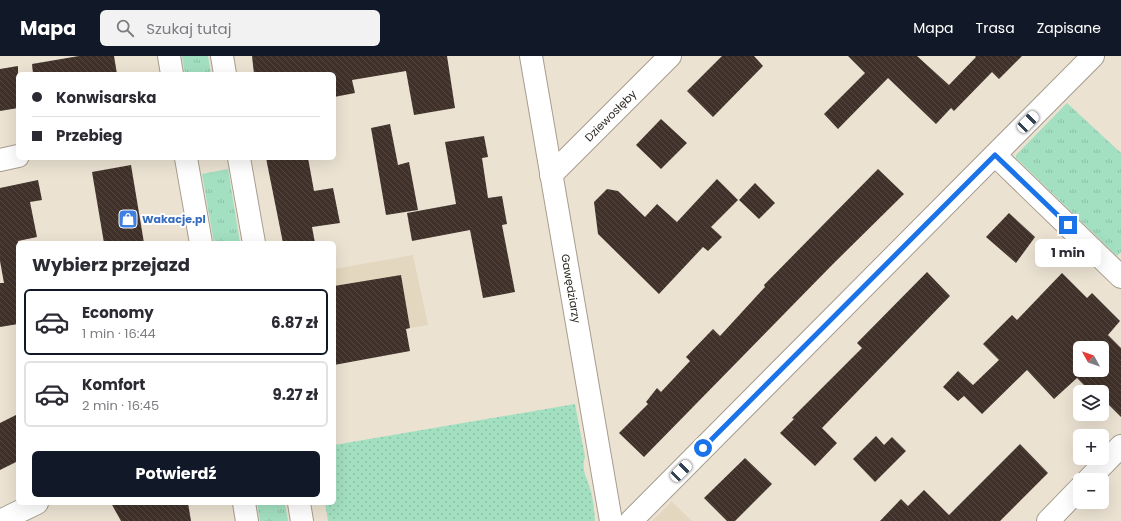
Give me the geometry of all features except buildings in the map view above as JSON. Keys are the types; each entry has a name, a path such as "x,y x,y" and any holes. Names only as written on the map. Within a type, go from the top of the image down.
{"street":[{"path":"169,56 172,72"},
{"path":"222,56 225,72"},
{"name":"Gawędziarzy","path":"531,56 611,521"},
{"name":"Dziewosłęby","path":"551,175 670,56"},
{"path":"631,521 1094,56"},
{"path":"995,155 1121,277"},
{"path":"0,160 16,156"},
{"path":"186,160 201,241"},
{"path":"240,160 254,241"},
{"path":"1095,473 1121,446"},
{"path":"1048,521 1073,495"},
{"path":"0,521 33,505"},
{"path":"244,505 247,521"},
{"path":"299,505 302,521"}],"shaded area":[{"path":"413,255 428,325 336,341 336,269"},
{"path":"672,501 692,521 652,521"}],"green space":[{"path":"182,56 208,56 211,72 185,72"},
{"path":"1067,103 1121,153 1121,252 1117,256 1016,158 1016,155"},
{"path":"228,169 240,241 214,241 202,174"},
{"path":"575,404 585,457 585,475 593,503 595,521 328,521 325,505 336,505 336,445"},
{"path":"257,505 285,505 288,521 260,521"}],"place":[{"name":"Wakacje.pl","path":"128,219"}],"route":[{"path":"703,448 995,155 1068,225"}]}
